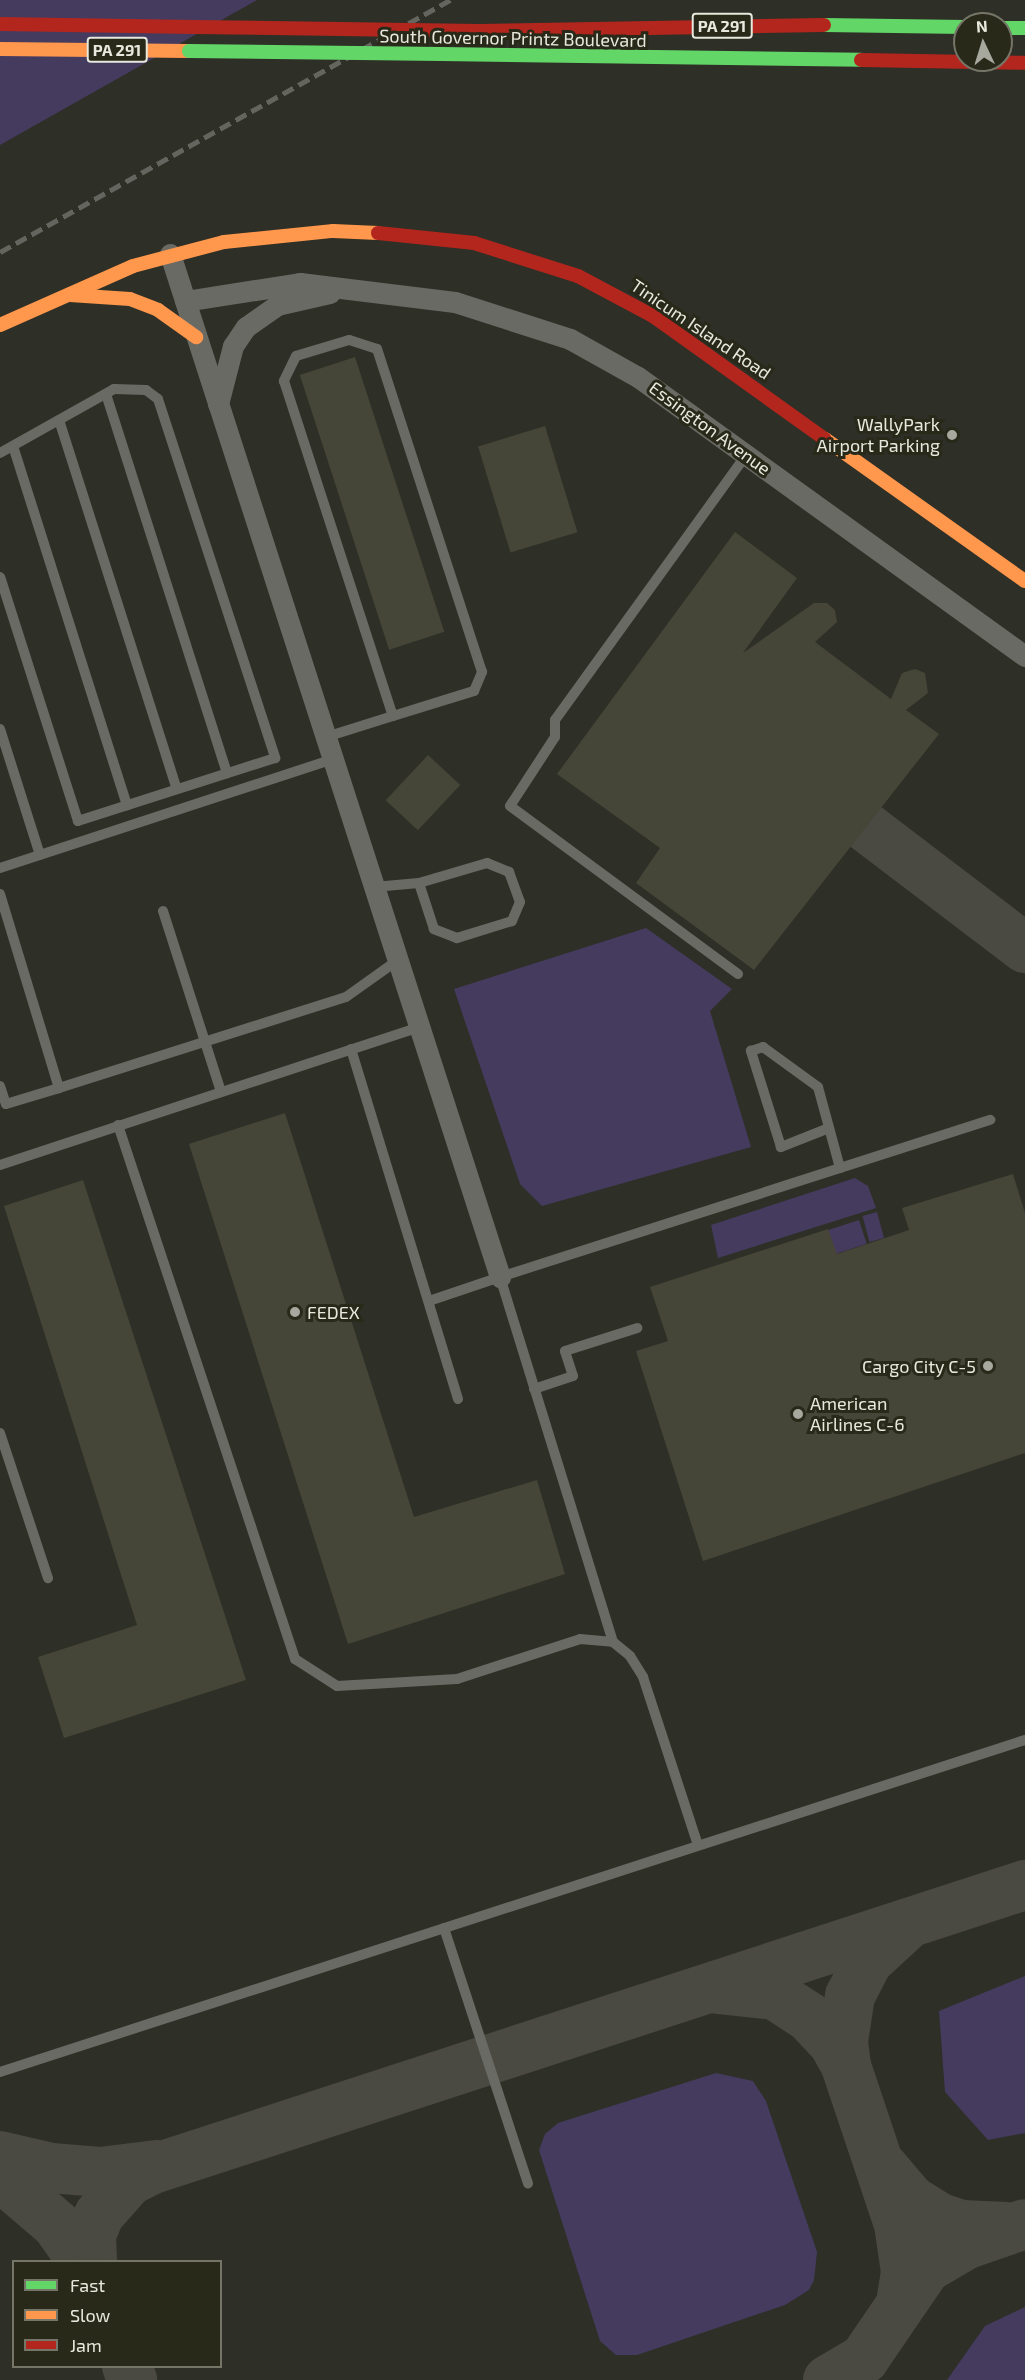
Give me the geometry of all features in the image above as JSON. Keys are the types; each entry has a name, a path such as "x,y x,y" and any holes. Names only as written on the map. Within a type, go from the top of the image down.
{"main road":[{"name":"South Governor Printz Boulevard","path":"0,24 479,31 784,24 953,27"},
{"name":"South Governor Printz Boulevard","path":"0,49 1025,63"},
{"name":"Tinicum Island Road","path":"0,325 58,295 170,254 283,233 389,232 474,243 578,276 629,301 691,341 1025,581"},
{"path":"58,295 130,299 158,310 196,337"}],"street":[{"path":"170,254 500,1277"},
{"name":"Essington Avenue","path":"185,301 300,283 485,309 570,339 617,363 1025,656"},
{"path":"218,404 233,346 256,318 291,301 354,290"}],"lane":[{"path":"326,738 474,691 482,672 377,349 349,339 296,357 284,381 393,716"},
{"path":"0,453 106,394 129,386 146,390 158,399 170,423 275,758 78,821 0,577"},
{"path":"106,394 227,773"},
{"path":"58,420 177,789"},
{"path":"13,446 127,805"},
{"path":"738,974 510,806 555,737 555,720 746,455"},
{"path":"0,729 40,855"},
{"path":"0,868 333,759"},
{"path":"374,887 419,883 487,863 509,872 520,902 512,921 457,938 434,929 419,883"},
{"path":"0,894 59,1088"},
{"path":"163,911 220,1092"},
{"path":"0,1086 6,1104 59,1088 346,997 398,960"},
{"path":"0,1164 419,1027"},
{"path":"829,1128 781,1147 751,1051 763,1047 818,1087 840,1168"},
{"path":"351,1049 458,1399"},
{"path":"429,1301 990,1120"},
{"path":"118,1125 295,1659 337,1686 458,1679 580,1639 613,1642"},
{"path":"500,1277 613,1642 630,1656 643,1677 698,1845"},
{"path":"534,1389 573,1376 565,1351 637,1328"},
{"path":"0,1433 48,1578"},
{"path":"0,2072 1025,1740"},
{"path":"444,1928 528,2184"}],"shaded area":[{"path":"0,0 257,0 0,145"},
{"path":"646,928 732,989 710,1011 751,1147 542,1206 520,1184 454,989"},
{"path":"855,1178 868,1186 876,1208 718,1258 711,1225"},
{"path":"877,1212 884,1238 869,1242 863,1216"},
{"path":"859,1220 867,1244 835,1254 828,1230"},
{"path":"1025,1976 1025,2133 988,2140 945,2092 939,2011"},
{"path":"716,2073 753,2081 766,2101 817,2252 814,2280 809,2290 785,2305 637,2355 616,2355 600,2341 539,2150 545,2134 558,2123"},
{"path":"1025,2307 1025,2380 947,2380 985,2326"}],"building":[{"path":"355,357 444,632 389,650 300,375"},
{"path":"545,426 577,532 511,553 478,446"},
{"path":"735,532 797,578 743,653 814,603 827,603 835,610 837,622 815,642 891,699 902,673 915,669 925,673 928,693 906,710 939,734 754,970 636,883 660,848 557,774"},
{"path":"428,755 460,785 418,830 386,800"},
{"name":"FEDEX","path":"285,1113 414,1517 537,1480 565,1574 348,1644 189,1144"},
{"name":"American Airlines C-6","path":"1013,1174 1025,1213 1025,1453 703,1561 636,1351 668,1341 650,1287 828,1229 837,1254 909,1230 902,1208"},
{"path":"83,1180 246,1680 64,1738 38,1657 137,1625 4,1206"}],"taxiway":[{"path":"866,827 1025,948"},
{"path":"92,2260 91,2235 99,2215 129,2181 153,2169 1025,1885"},
{"path":"846,2066 843,2041 850,1996 868,1961 905,1927"},
{"path":"718,1989 775,1995 809,2017 834,2044 846,2066 899,2224 906,2272 901,2302"},
{"path":"0,2156 51,2168 100,2172 157,2165"},
{"path":"883,2167 911,2200 940,2218 961,2225 1006,2227"},
{"path":"0,2176 57,2225 82,2260"},
{"path":"828,2380 864,2359 926,2268 967,2244 1025,2224"},
{"path":"128,2368 132,2380"}],"railway":[{"path":"0,252 450,0"}],"traffic: fast":[{"path":"824,25 953,27"},
{"path":"1013,28 1025,28"},
{"path":"189,51 441,54"},
{"path":"441,54 861,60"}],"traffic: slow":[{"path":"0,49 189,51"},
{"path":"0,325 133,266 224,242 333,231 378,233"},
{"path":"70,295 130,299 158,310 196,337"},
{"path":"825,439 1025,581"}],"traffic: jam":[{"path":"0,24 195,27"},
{"path":"479,31 824,25"},
{"path":"195,27 479,31"},
{"path":"861,60 1025,63"},
{"path":"378,233 474,243 578,276 653,316 825,439"}],"place":[{"name":"WallyPark Airport Parking","path":"952,435"},
{"name":"FEDEX","path":"295,1312"},
{"name":"Cargo City C-5","path":"988,1366"},
{"name":"American Airlines C-6","path":"798,1414"}]}
